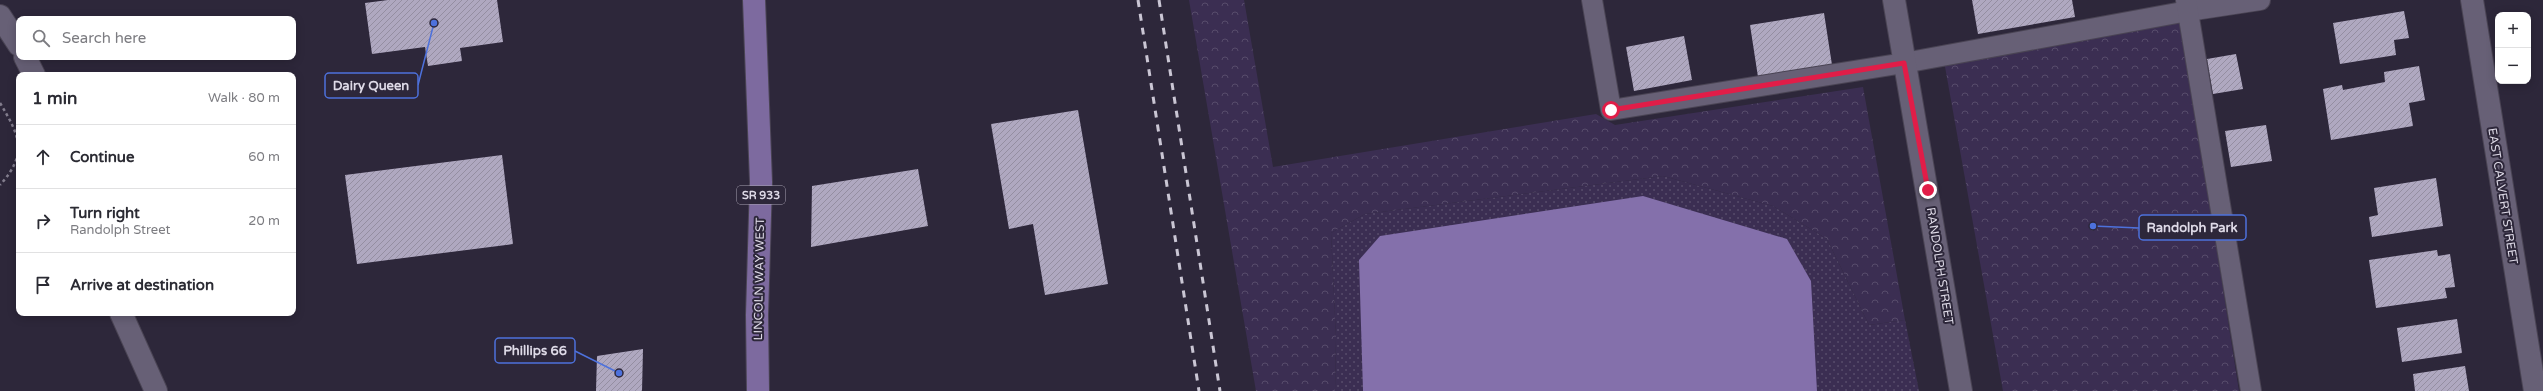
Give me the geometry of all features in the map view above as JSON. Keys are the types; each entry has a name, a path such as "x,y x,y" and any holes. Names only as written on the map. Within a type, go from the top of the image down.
{"main road":[{"name":"LINCOLN WAY WEST","path":"754,0 762,182 757,315 758,391"}],"street":[{"name":"RANDOLPH STREET","path":"1894,0 1904,63 1928,190 1961,391"},
{"name":"EAST CALVERT STREET","path":"2472,0 2535,391"},
{"path":"0,16 16,40"},
{"path":"26,60 32,72"},
{"path":"122,316 156,391"}],"lane":[{"path":"1592,0 1611,110 1904,63 2187,5 2260,0"},
{"path":"2187,5 2251,391"}],"path":[{"path":"0,102 16,133"},
{"path":"0,185 16,166"}],"green space":[{"path":"1189,0 1244,0 1273,167 1596,114 1615,125 1863,87 1905,320 1869,325 1827,239 1773,206 1663,176 1365,214 1331,233 1336,337 1335,391 1256,391"},
{"path":"2181,21 2239,391 2003,391 1944,61"},
{"path":"1663,176 1773,206 1827,239 1869,325 1905,320 1919,391 1335,391 1336,337 1331,233 1365,214"}],"shaded area":[{"path":"1643,196 1787,239 1811,281 1817,391 1363,391 1359,260 1380,236"}],"building":[{"path":"388,0 497,0 503,42 460,48 462,61 428,66 425,47 372,54 365,3"},
{"path":"1972,0 2072,0 2075,17 1978,34"},
{"path":"2404,11 2409,38 2394,40 2396,55 2340,64 2333,23"},
{"path":"1824,13 1832,65 1758,77 1750,25"},
{"path":"1684,36 1692,80 1634,91 1626,47"},
{"path":"2236,54 2243,89 2213,94 2207,59"},
{"path":"2419,66 2425,100 2409,103 2413,126 2331,140 2323,89 2342,85 2343,90 2385,82 2384,72"},
{"path":"1078,110 1108,284 1045,295 1033,224 1009,229 991,124"},
{"path":"2266,125 2272,161 2231,167 2225,131"},
{"path":"502,155 513,244 357,264 345,175"},
{"path":"918,169 928,226 811,247 812,186"},
{"path":"2436,178 2443,226 2372,237 2369,217 2378,215 2374,188"},
{"path":"2437,250 2438,256 2450,254 2455,287 2445,288 2447,298 2376,308 2369,260"},
{"path":"2457,319 2462,353 2402,362 2397,328"},
{"path":"643,349 642,391 596,391 597,356"},
{"path":"2465,366 2469,391 2415,391 2413,374"}],"railway":[{"path":"1138,0 1199,391"},
{"path":"1159,0 1220,391"}],"place":[{"name":"Dairy Queen","path":"434,23"},
{"name":"Randolph Park","path":"2093,226"},
{"name":"Phillips 66","path":"619,373"}],"route":[{"path":"1611,110 1904,63 1928,190"}]}
